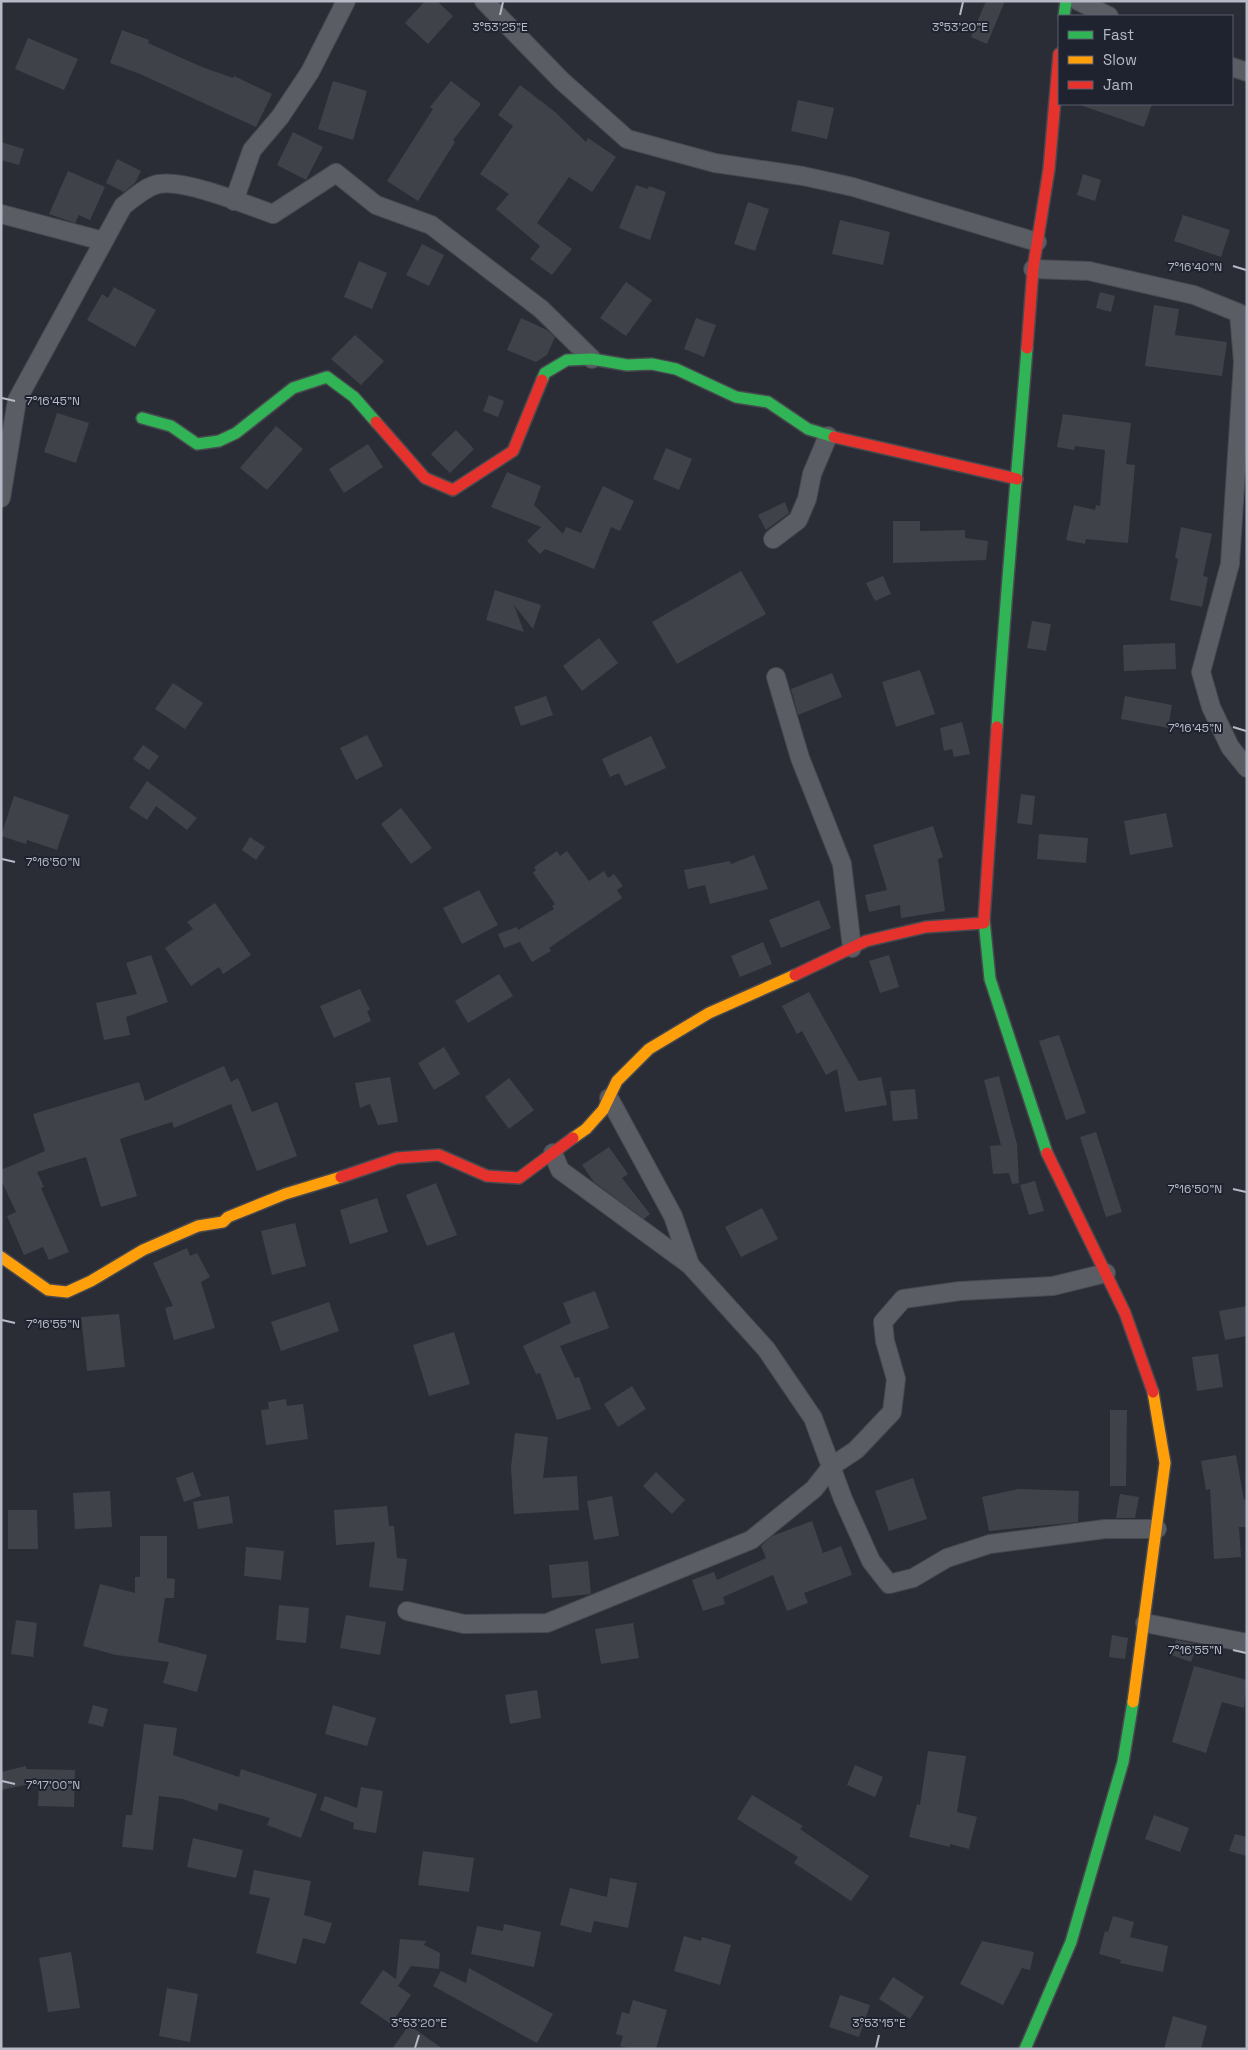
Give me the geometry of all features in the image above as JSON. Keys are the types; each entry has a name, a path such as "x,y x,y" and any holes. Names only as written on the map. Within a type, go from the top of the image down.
{"street":[{"path":"234,201 252,150 280,117 310,72 346,1"},
{"path":"484,1 562,81 627,139 715,163 803,176 853,187 1037,242"},
{"path":"1064,15 1066,1"},
{"path":"1078,1 1108,15"},
{"path":"1025,2049 1071,1942 1123,1762 1146,1623 1165,1463 1152,1387 1125,1313 1046,1150 990,979 984,923 1006,579 1017,480 1033,268 1049,169 1058,66"},
{"path":"1233,67 1247,72"},
{"path":"1,498 17,400 123,206 143,191 159,184 187,186 274,214 336,173 376,205 431,225 541,309 592,359"},
{"path":"1,214 103,242"},
{"path":"1033,268 1089,271 1194,295 1239,313 1243,362 1230,564 1201,672 1211,707 1230,748 1247,768"},
{"path":"142,418 171,426 197,444 219,440 236,433 293,388 327,377 354,397 425,478 453,490 513,452 546,373 567,360 592,359 627,365 652,364 676,369 736,397 768,402 808,429 828,436 1017,480"},
{"path":"773,539 798,520 807,499 812,474 828,436"},
{"path":"776,677 800,758 842,864 852,948"},
{"path":"1,1257 48,1290 67,1292 91,1281 143,1250 198,1226 223,1222 228,1217 285,1194 322,1184 397,1158 439,1155 487,1176 519,1178 586,1129 603,1110 617,1081 634,1062 658,1044 709,1013 737,1002 866,941 926,926 984,923"},
{"path":"609,1098 673,1216 690,1265"},
{"path":"553,1153 560,1170 690,1265 766,1349 814,1418 843,1498 871,1561 889,1584 913,1578 947,1558 990,1544 1105,1529 1157,1529"},
{"path":"407,1611 464,1624 547,1623 750,1540 814,1489 832,1466 856,1450 892,1412 896,1379 885,1341 883,1322 903,1300 960,1291 1052,1286 1106,1274"},
{"path":"1146,1623 1247,1643"}],"building":[{"path":"425,1 437,1 453,16 428,44 405,23"},
{"path":"986,1 1005,1 987,44 971,37"},
{"path":"122,30 149,40 148,43 202,67 233,78 234,76 272,94 256,127 140,74 110,63"},
{"path":"28,38 78,59 64,90 15,69"},
{"path":"333,81 367,91 353,140 318,129"},
{"path":"451,81 481,104 453,140 455,142 418,201 387,181 433,109 430,107"},
{"path":"520,85 555,112 586,142 588,138 616,157 592,192 569,177 537,223 572,249 552,275 530,259 540,246 496,209 509,194 480,174 513,126 498,115"},
{"path":"798,100 834,108 827,139 791,131"},
{"path":"1083,105 1152,105 1144,127"},
{"path":"293,132 323,147 306,180 277,165"},
{"path":"1,142 24,149 19,165 1,160"},
{"path":"117,159 141,171 135,183 124,192 106,183"},
{"path":"68,171 105,187 90,220 79,215 75,223 49,214"},
{"path":"1083,174 1101,180 1095,201 1077,195"},
{"path":"636,185 648,189 649,186 666,192 650,240 619,228"},
{"path":"748,202 769,209 755,251 734,244"},
{"path":"1183,215 1230,230 1221,257 1174,241"},
{"path":"840,220 890,232 883,265 832,254"},
{"path":"422,244 444,255 429,286 406,275"},
{"path":"359,261 387,273 372,309 344,297"},
{"path":"626,282 652,300 626,336 600,318"},
{"path":"114,287 156,310 135,347 87,320 102,294 108,298"},
{"path":"1100,292 1115,296 1111,312 1096,308"},
{"path":"1154,305 1179,309 1175,335 1227,342 1222,376 1145,366"},
{"path":"521,318 547,330 555,337 547,355 536,362 507,350"},
{"path":"696,318 716,325 704,357 684,349"},
{"path":"355,335 384,361 361,385 331,359"},
{"path":"489,395 504,401 498,417 483,411"},
{"path":"57,413 89,423 76,463 44,452"},
{"path":"1063,414 1131,423 1126,464 1135,465 1128,543 1086,539 1085,544 1066,540 1074,505 1095,510 1096,505 1100,506 1105,450 1075,446 1074,450 1057,447"},
{"path":"276,426 303,449 267,490 240,468"},
{"path":"456,430 474,449 450,473 431,454"},
{"path":"368,444 383,467 344,493 329,469"},
{"path":"666,448 692,459 679,490 653,479"},
{"path":"507,472 541,486 534,505 563,534 566,527 581,533 603,486 634,501 620,531 611,527 594,569 545,549 540,554 527,541 541,527 491,507"},
{"path":"785,502 789,513 766,530 758,515"},
{"path":"893,521 920,521 920,531 965,530 965,538 988,541 986,560 893,563"},
{"path":"1181,527 1212,534 1203,576 1208,577 1202,607 1170,600 1178,559 1175,558"},
{"path":"741,571 766,614 677,664 652,622"},
{"path":"883,576 891,594 875,601 866,583"},
{"path":"495,590 541,605 533,629 514,605 524,632 486,620"},
{"path":"1032,621 1051,624 1046,651 1027,648"},
{"path":"599,638 618,663 582,691 563,666"},
{"path":"1175,643 1176,669 1124,671 1123,645"},
{"path":"920,670 935,714 896,727 882,682"},
{"path":"832,673 842,697 798,715 791,689"},
{"path":"173,683 203,703 185,729 155,709"},
{"path":"546,696 553,715 521,726 514,707"},
{"path":"1125,696 1172,705 1168,728 1121,719"},
{"path":"962,722 970,754 954,757 952,749 944,751 940,728"},
{"path":"367,735 383,766 356,780 340,748"},
{"path":"651,736 666,768 625,786 619,773 610,777 602,759"},
{"path":"143,745 159,756 149,770 133,759"},
{"path":"147,781 197,818 187,830 156,806 147,820 129,808"},
{"path":"1021,794 1035,796 1032,825 1017,823"},
{"path":"14,796 69,815 57,850 27,840 26,844 1,836"},
{"path":"401,808 432,848 411,864 381,824"},
{"path":"1166,813 1173,847 1130,855 1124,821"},
{"path":"933,826 943,857 938,859 945,911 901,918 900,905 869,912 865,895 887,890 873,845"},
{"path":"1039,834 1088,838 1086,863 1037,859"},
{"path":"250,837 265,847 256,860 242,850"},
{"path":"557,851 560,856 567,851 589,881 604,871 608,878 614,874 623,886 617,890 622,898 549,948 551,951 532,962 520,942 504,948 498,934 517,927 518,930 554,909 552,906 555,904 533,873 536,870 534,867"},
{"path":"754,855 768,889 710,904 705,885 688,889 684,870 730,861 731,864"},
{"path":"479,890 498,925 462,944 443,908"},
{"path":"819,900 831,928 781,948 769,920"},
{"path":"215,903 251,955 223,974 219,967 191,986 165,948 193,929 187,922"},
{"path":"763,942 772,964 740,977 731,956"},
{"path":"151,955 168,1002 126,1017 130,1035 104,1040 96,1003 137,994 126,963"},
{"path":"889,955 899,987 880,993 869,961"},
{"path":"499,974 513,996 468,1023 455,1001"},
{"path":"360,989 370,1010 367,1011 371,1021 334,1038 320,1006"},
{"path":"809,992 859,1081 881,1077 887,1105 845,1112 837,1069 826,1075 802,1031 797,1034 782,1006"},
{"path":"1059,1035 1086,1113 1066,1120 1039,1041"},
{"path":"444,1047 460,1074 434,1090 418,1063"},
{"path":"224,1066 231,1082 238,1078 252,1112 277,1102 297,1156 257,1171 231,1104 174,1128 172,1122 120,1139 137,1196 101,1207 86,1157 37,1172 44,1187 41,1188 69,1252 49,1260 43,1247 24,1255 7,1216 16,1212 1,1180 1,1170 45,1151 33,1114 139,1082 145,1101"},
{"path":"999,1076 1017,1144 1019,1183 1012,1184 1009,1173 993,1174 990,1146 1001,1145 984,1080"},
{"path":"390,1077 398,1122 378,1125 370,1104 360,1108 355,1083"},
{"path":"509,1078 534,1110 509,1129 485,1097"},
{"path":"915,1089 918,1119 893,1121 890,1091"},
{"path":"1096,1132 1122,1212 1106,1217 1080,1137"},
{"path":"609,1147 628,1174 622,1178 650,1214 644,1219 594,1182 582,1165"},
{"path":"1035,1181 1044,1211 1029,1215 1020,1185"},
{"path":"436,1183 457,1235 427,1246 406,1195"},
{"path":"377,1198 388,1232 350,1244 340,1210"},
{"path":"762,1208 778,1239 741,1257 725,1227"},
{"path":"295,1223 306,1266 272,1275 261,1231"},
{"path":"187,1248 190,1256 197,1253 210,1277 201,1282 215,1328 174,1340 165,1308 173,1306 153,1263"},
{"path":"595,1291 609,1328 560,1346 575,1378 579,1377 591,1409 557,1420 540,1373 536,1374 523,1346 571,1323 563,1303"},
{"path":"329,1302 339,1331 281,1351 271,1322"},
{"path":"1247,1306 1247,1336 1225,1340 1219,1311"},
{"path":"119,1314 125,1367 87,1371 81,1317"},
{"path":"454,1332 470,1384 429,1396 413,1345"},
{"path":"1218,1354 1223,1387 1197,1391 1192,1357"},
{"path":"632,1386 646,1409 618,1427 604,1404"},
{"path":"286,1399 287,1406 303,1404 308,1439 266,1445 261,1410 269,1409 268,1402"},
{"path":"1110,1410 1127,1410 1126,1486 1110,1486"},
{"path":"515,1433 548,1437 543,1478 577,1476 579,1510 514,1514 511,1468"},
{"path":"1236,1455 1244,1500 1247,1499 1247,1527 1239,1527 1241,1557 1214,1559 1210,1489 1206,1490 1201,1461"},
{"path":"193,1472 201,1496 184,1502 176,1478"},
{"path":"656,1472 685,1500 672,1514 643,1486"},
{"path":"913,1478 927,1519 889,1531 875,1491"},
{"path":"1018,1489 1079,1491 1078,1522 989,1531 982,1497"},
{"path":"110,1491 112,1527 75,1529 73,1493"},
{"path":"1120,1494 1139,1497 1135,1518 1116,1518"},
{"path":"229,1496 233,1523 198,1529 193,1502"},
{"path":"612,1496 619,1536 594,1540 587,1501"},
{"path":"387,1506 389,1526 394,1526 397,1558 407,1559 403,1591 369,1587 375,1542 336,1545 334,1510"},
{"path":"8,1510 37,1510 38,1549 8,1549"},
{"path":"812,1521 823,1553 841,1546 852,1575 804,1593 808,1603 787,1611 773,1575 723,1597 725,1604 703,1611 692,1580 714,1572 717,1580 766,1558 761,1546 772,1536"},
{"path":"140,1536 167,1536 167,1578 175,1579 174,1598 165,1598 158,1642 207,1655 197,1692 163,1683 169,1662 116,1655 83,1646 100,1584 135,1593 135,1577 140,1577"},
{"path":"246,1547 284,1551 281,1580 244,1576"},
{"path":"588,1561 591,1594 552,1598 549,1565"},
{"path":"279,1605 309,1608 306,1643 276,1640"},
{"path":"346,1615 386,1622 380,1655 340,1648"},
{"path":"16,1620 37,1623 33,1657 11,1654"},
{"path":"633,1623 639,1658 601,1664 595,1629"},
{"path":"1112,1635 1128,1638 1125,1659 1109,1657"},
{"path":"1176,1640 1197,1644 1191,1662 1171,1655"},
{"path":"1194,1666 1247,1680 1244,1708 1222,1702 1206,1753 1172,1742"},
{"path":"537,1690 541,1718 510,1724 505,1695"},
{"path":"93,1705 108,1709 103,1727 88,1723"},
{"path":"333,1705 376,1718 367,1746 325,1734"},
{"path":"144,1724 177,1728 173,1755 239,1777 241,1769 317,1794 301,1838 267,1825 270,1818 219,1803 217,1811 183,1799 159,1796 153,1850 122,1847 126,1815 132,1815"},
{"path":"928,1751 966,1756 957,1812 977,1817 969,1849 950,1844 950,1847 909,1837 917,1804 920,1805"},
{"path":"855,1765 883,1777 875,1797 847,1785"},
{"path":"26,1766 26,1769 75,1770 74,1807 38,1806 39,1782 1,1790 1,1772"},
{"path":"361,1787 383,1791 376,1833 353,1829 354,1823 320,1810 325,1796 357,1808"},
{"path":"752,1795 803,1826 800,1829 869,1876 851,1901 794,1863 798,1857 737,1819"},
{"path":"1154,1815 1189,1828 1180,1852 1145,1839"},
{"path":"1235,1834 1247,1837 1247,1856 1229,1851"},
{"path":"193,1838 243,1850 236,1878 187,1867"},
{"path":"423,1851 474,1858 469,1892 418,1885"},
{"path":"254,1870 311,1881 304,1915 332,1923 325,1944 303,1938 296,1964 256,1953 270,1898 249,1894"},
{"path":"610,1878 637,1883 628,1928 594,1921 591,1933 560,1925 570,1888 607,1897"},
{"path":"1113,1916 1134,1922 1130,1937 1168,1946 1163,1972 1120,1963 1121,1960 1099,1954 1105,1931 1108,1932"},
{"path":"504,1924 541,1932 534,1967 471,1954 477,1926 503,1931"},
{"path":"684,1936 701,1941 702,1937 731,1945 720,1985 674,1971"},
{"path":"400,1939 426,1941 424,1945 440,1953 439,1969 411,1966 398,1986 411,1995 391,2024 360,2003 383,1970 396,1979"},
{"path":"982,1941 1034,1952 1030,1970 1022,1968 1003,2005 960,1984"},
{"path":"71,1952 80,2008 48,2012 39,1958"},
{"path":"469,1968 553,2014 537,2043 433,1986 441,1971 466,1983"},
{"path":"893,1977 924,1997 910,2019 879,1999"},
{"path":"167,1988 198,1994 190,2042 159,2036"},
{"path":"840,1995 870,2005 859,2037 829,2027"},
{"path":"633,2000 667,2010 656,2049 630,2049 620,2046 623,2036 616,2034 622,2012 629,2014"},
{"path":"1173,2016 1207,2026 1201,2049 1164,2049"},
{"path":"409,2025 443,2049 392,2049"}],"traffic: fast":[{"path":"1064,15 1066,1"},
{"path":"997,727 1027,348"},
{"path":"542,380 545,373 567,360 592,359 627,365 652,364 676,369 736,397 768,402 808,429 834,437"},
{"path":"142,418 171,426 197,444 219,441 236,433 293,388 327,377 354,397 376,422"},
{"path":"984,920 990,979 1047,1153"},
{"path":"1025,2049 1071,1942 1123,1762 1133,1702"}],"traffic: slow":[{"path":"573,1138 586,1129 603,1110 617,1081 649,1049 709,1013 795,975"},
{"path":"1,1257 48,1290 67,1292 91,1281 143,1250 198,1226 223,1222 228,1217 285,1194 341,1177"},
{"path":"1133,1702 1165,1463 1153,1392"}],"traffic: jam":[{"path":"1027,348 1033,269 1049,169 1058,66"},
{"path":"376,422 425,478 453,490 513,451 542,380"},
{"path":"834,437 1017,479"},
{"path":"984,920 997,727"},
{"path":"795,975 866,941 926,927 984,923"},
{"path":"341,1177 397,1158 439,1155 487,1176 519,1178 573,1138"},
{"path":"1047,1153 1125,1313 1153,1392"}]}
